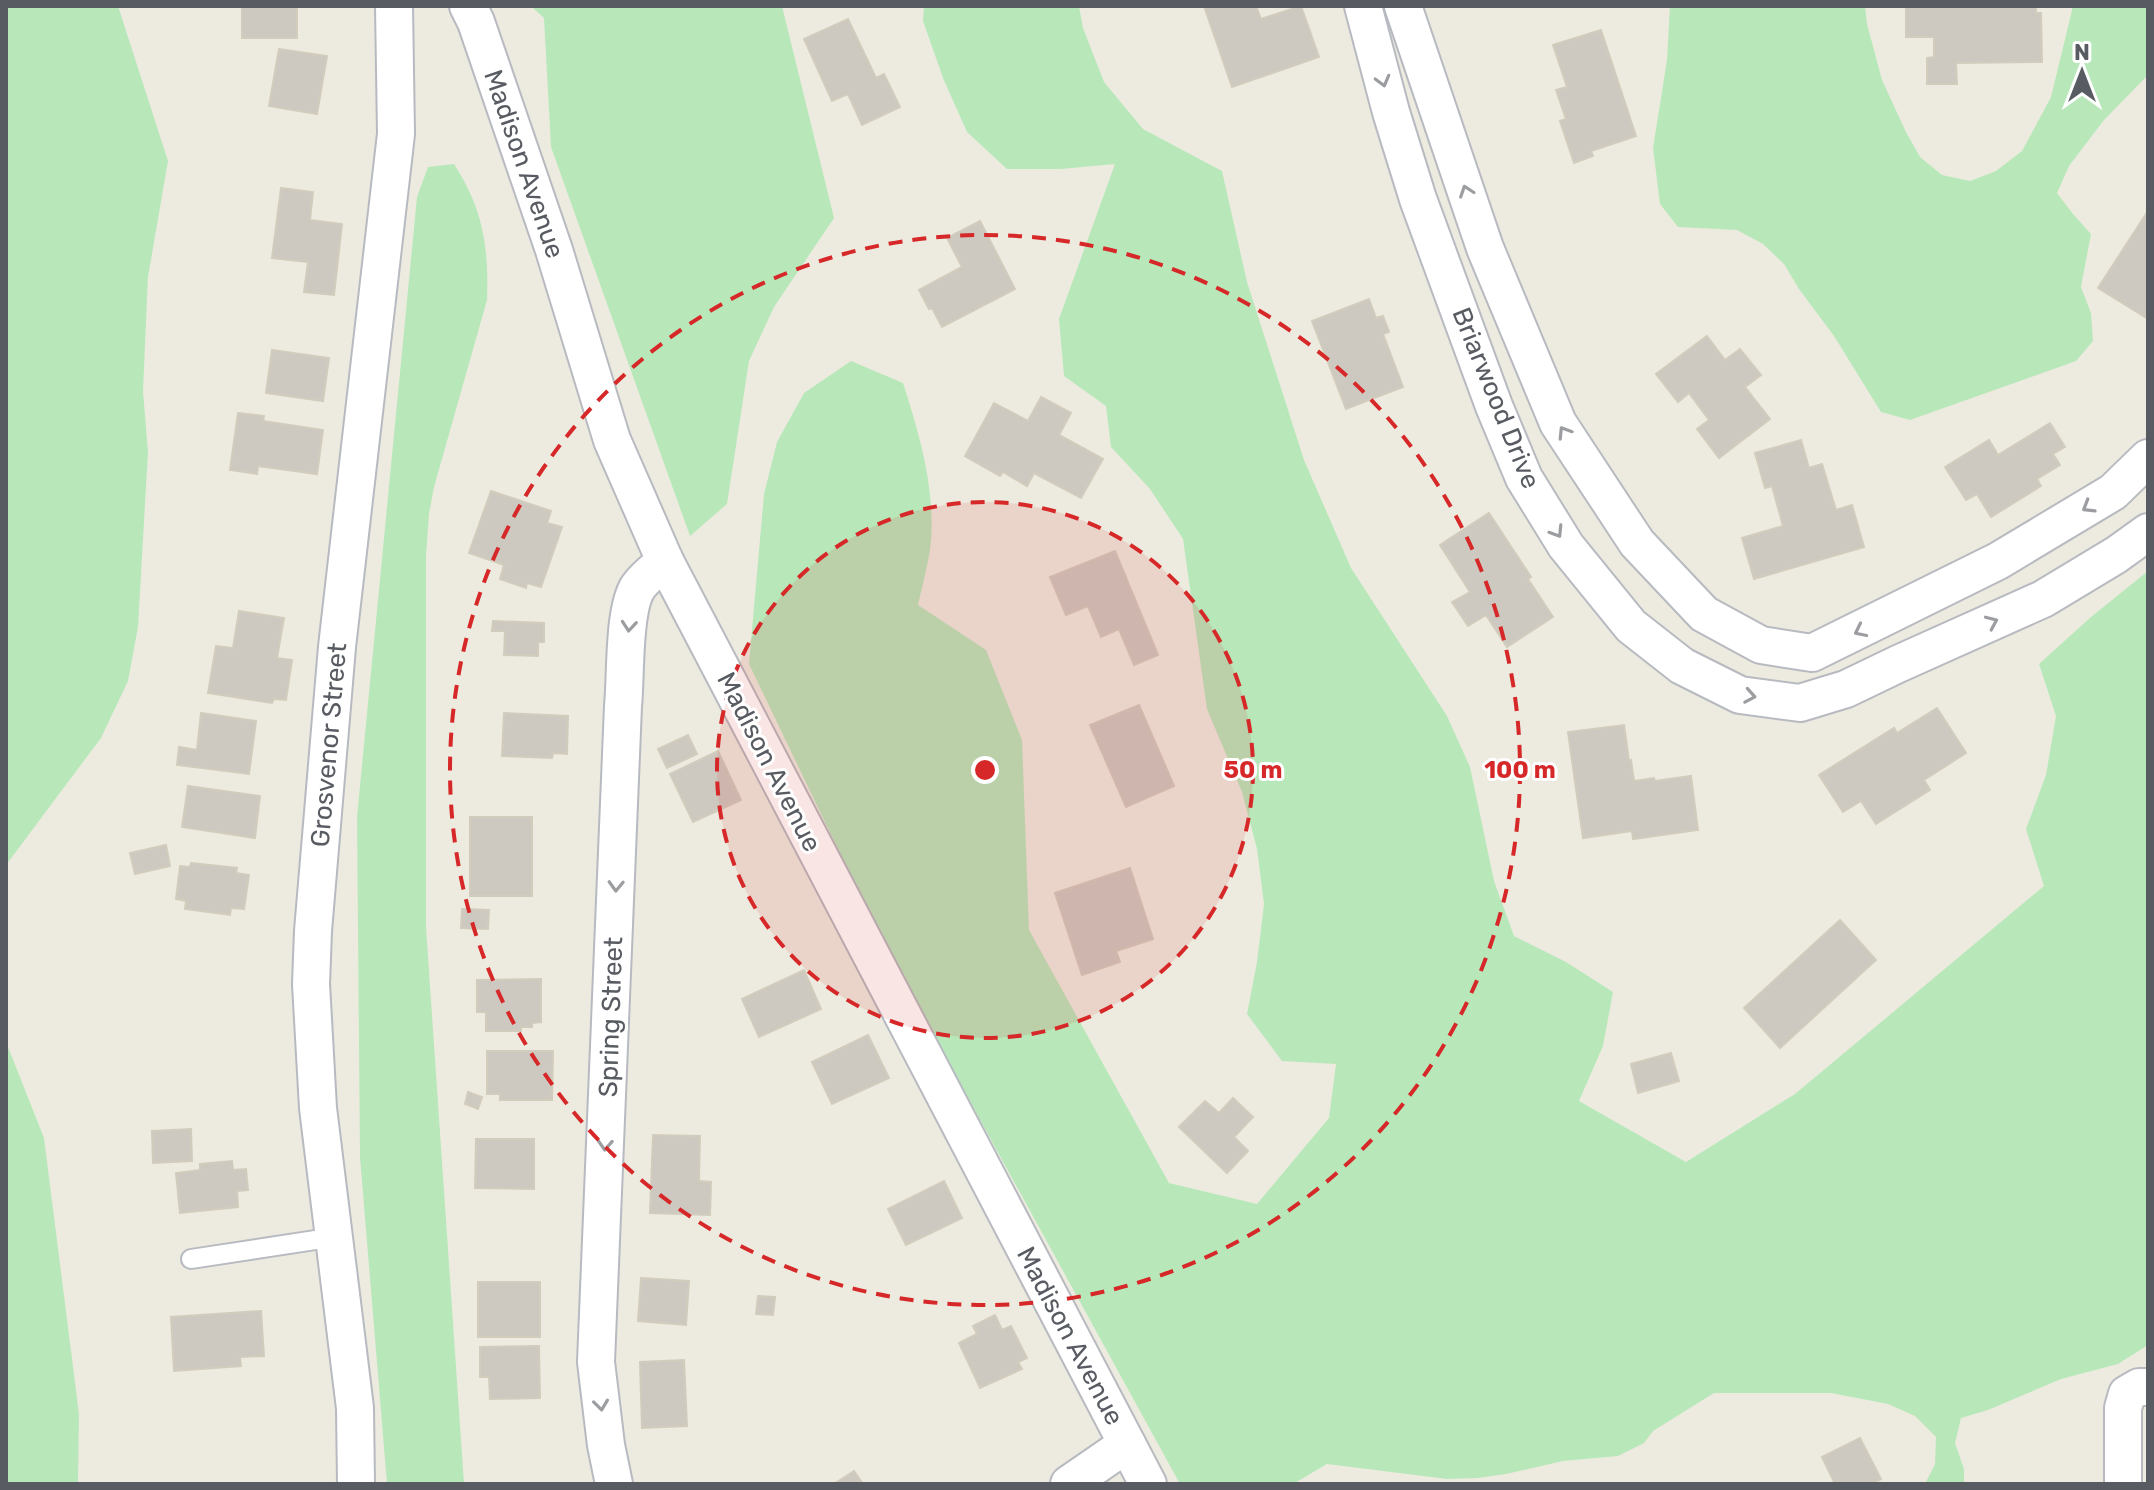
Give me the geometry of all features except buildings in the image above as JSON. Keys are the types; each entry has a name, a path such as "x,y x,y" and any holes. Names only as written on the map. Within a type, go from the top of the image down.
{"street":[{"name":"Grosvenor Street","path":"356,1484 355,1408 318,1108 311,984 337,647 396,134 394,6"},
{"name":"Madison Avenue","path":"468,6 554,250 612,440 665,561 1148,1484"},
{"name":"Briarwood Drive","path":"1363,6 1418,199 1494,406 1524,478 1566,546 1631,626 1682,666 1740,695 1800,703 1846,689 2043,599 2148,532"},
{"name":"Briarwood Drive","path":"1403,6 1485,248 1558,423 1637,543 1704,614 1761,645 1812,653 1998,561 2113,492 2148,458"},
{"name":"Spring Street","path":"614,1484 596,1362 623,706 629,617 634,595 642,582 665,561"},
{"path":"2123,1484 2123,1408 2138,1390"},
{"path":"1069,1484 1127,1444"}],"lane":[{"path":"191,1259 335,1237"}],"green space":[{"path":"6,6 118,6 168,161 148,277 143,391 148,452 138,627 128,681 101,738 6,865"},
{"path":"531,6 782,6 834,218 774,307 749,361 727,504 690,536 551,147 544,18"},
{"path":"924,6 1079,6 1083,28 1104,82 1143,129 1222,171 1247,282 1304,460 1351,568 1447,716 1470,767 1494,881 1514,936 1566,962 1613,992 1603,1046 1579,1101 1686,1162 1795,1094 2044,886 2026,829 2046,775 2056,716 2039,664 2148,571 2148,1345 2118,1364 2061,1379 1961,1418 1955,1443 1964,1469 1964,1484 1925,1484 1935,1464 1936,1437 1915,1416 1888,1404 1831,1393 1714,1393 1653,1431 1644,1443 1618,1456 1563,1461 1477,1478 1447,1479 1327,1464 1293,1484 1180,1484 883,943 749,664 764,494 777,442 804,393 851,361 903,383 921,444 931,507 930,550 918,605 986,650 1022,740 1029,930 1169,1183 1257,1204 1329,1118 1336,1064 1282,1061 1247,1014 1264,904 1257,849 1242,792 1207,709 1183,539 1150,489 1111,447 1106,406 1064,376 1059,319 1115,164 1061,169 1007,169 967,132 943,78 923,21"},
{"path":"1670,6 1865,6 1882,80 1920,157 1942,175 1970,181 1996,171 2022,151 2051,97 2073,6 2148,6 2148,75 2104,120 2069,166 2057,193 2091,234 2081,287 2091,313 2093,341 2076,361 1910,420 1881,412 1784,264 1763,244 1737,230 1678,227 1660,204 1653,148 1667,60"},
{"path":"454,164 472,197 482,229 487,263 487,300 429,514 426,556 426,927 464,1484 387,1484 360,1157 357,817 417,197 428,167"},
{"path":"6,1042 44,1138 79,1414 78,1484 6,1484"}]}
